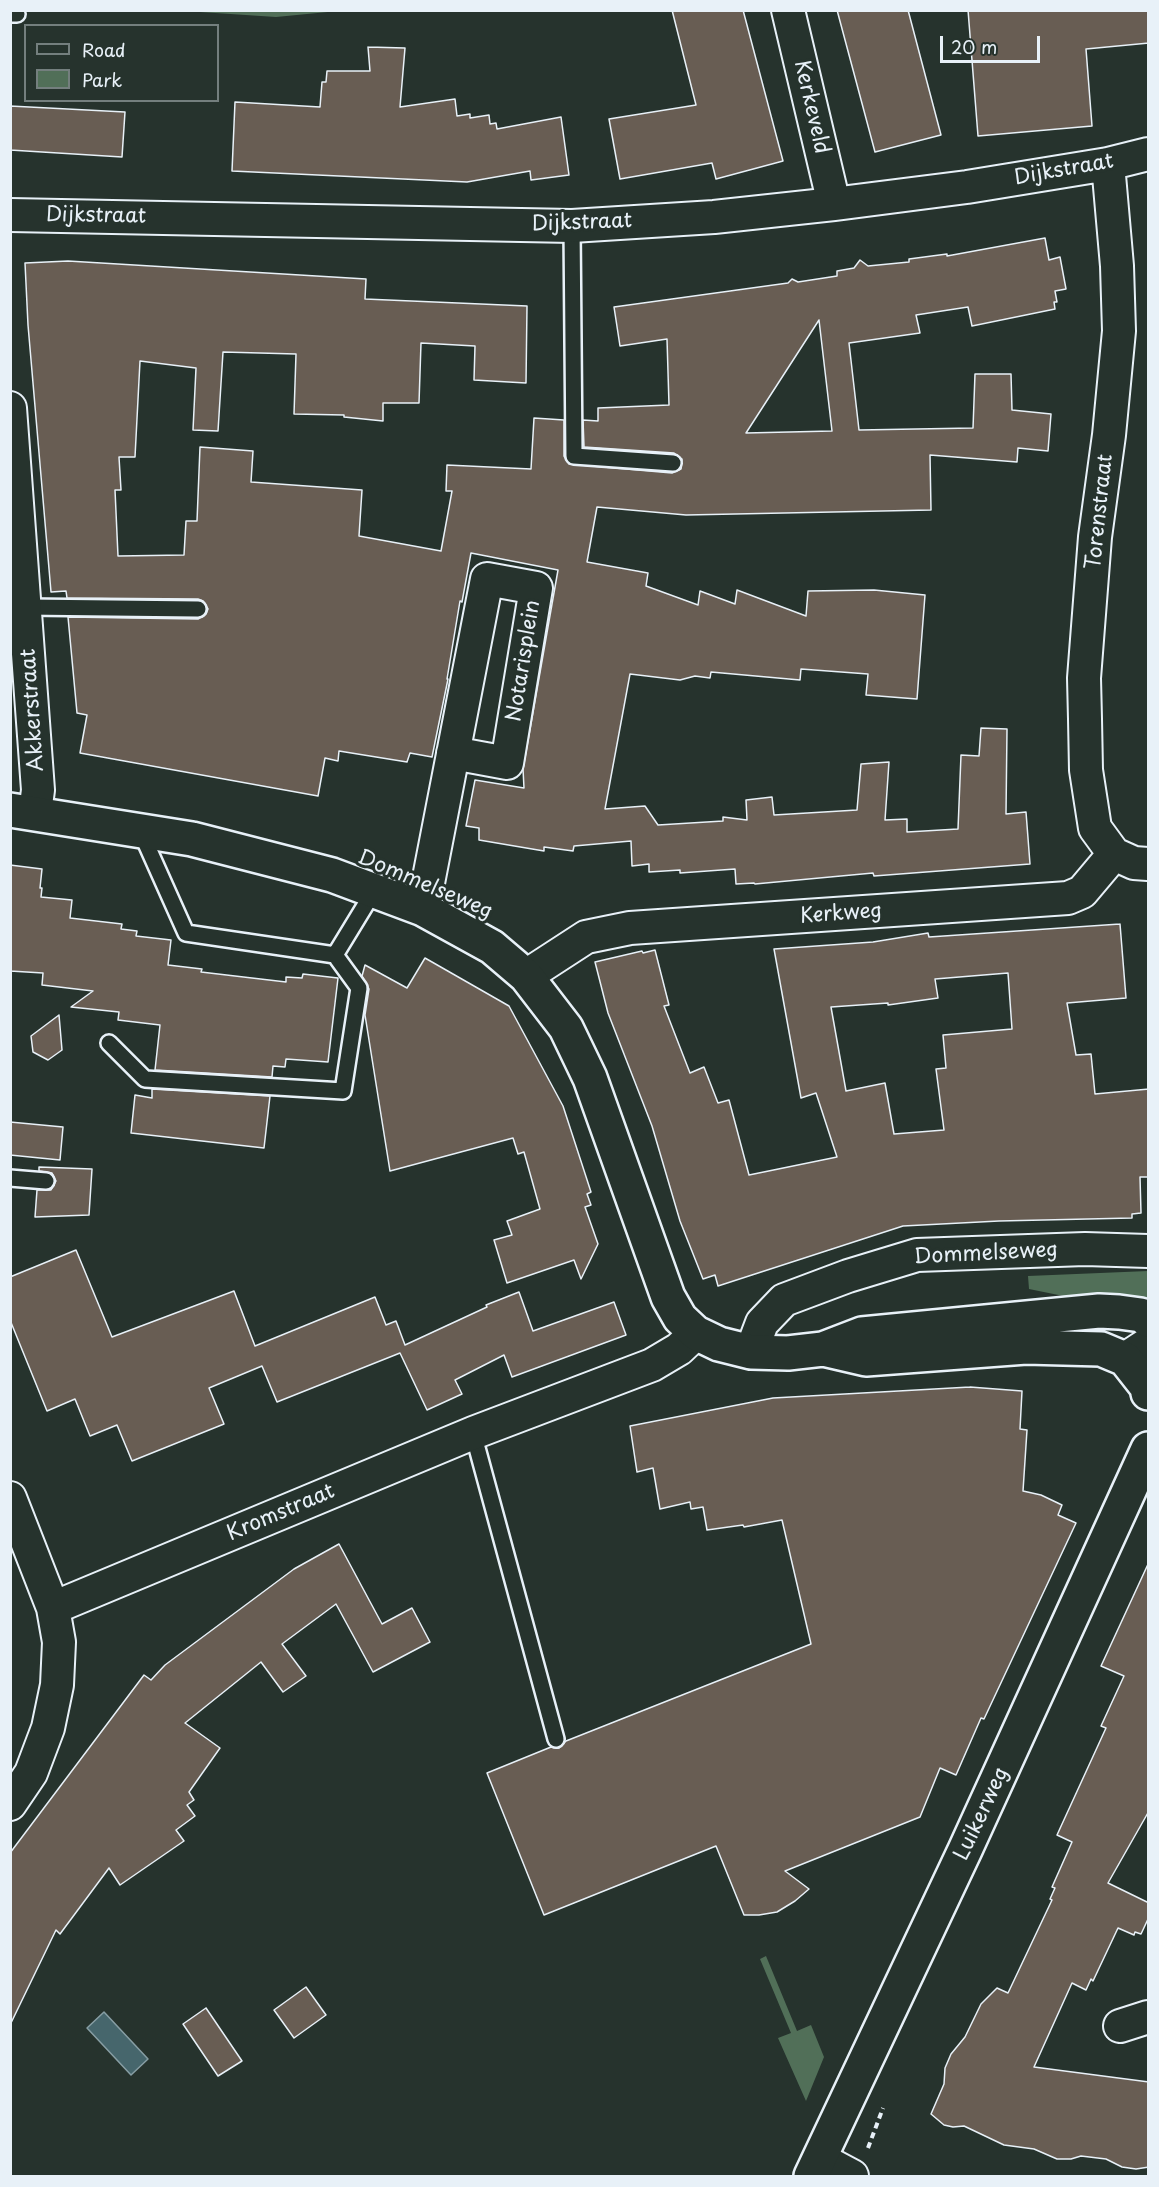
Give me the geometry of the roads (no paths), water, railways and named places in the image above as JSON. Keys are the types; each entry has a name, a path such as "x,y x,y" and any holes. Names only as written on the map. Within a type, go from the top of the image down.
{"street":[{"name":"Kerkeveld","path":"788,10 834,204"},
{"name":"Dijkstraat","path":"10,214 572,226 714,217 834,204 967,187 1108,164 1149,154"},
{"name":"Torenstraat","path":"1108,164 1117,266 1119,331 1109,435 1095,537 1084,678 1084,709 1086,770 1095,828 1114,854"},
{"name":"Akkerstraat","path":"10,408 38,790 23,812"},
{"name":"Notarisplein","path":"423,909 453,753 487,579 536,588 507,763 453,753"},
{"name":"Dommelseweg","path":"23,812 192,839 332,875 423,909 492,947 526,976 566,1028 590,1078 668,1296 680,1318 696,1333 719,1344 751,1352 788,1353 823,1348 862,1334 1099,1311 1119,1312 1141,1316 1149,1320"},
{"path":"1114,854 1134,863 1149,864"},
{"name":"Kerkweg","path":"526,976 586,937 630,928 1068,898 1082,892 1114,854"},
{"name":"Dommelseweg","path":"751,1352 762,1323 784,1300 848,1276 917,1255 1085,1249 1149,1251"},
{"name":"Kromstraat","path":"53,1608 473,1433 652,1365 679,1349 696,1333"},
{"name":"Dommelseweg","path":"823,1348 866,1359 1026,1347 1137,1351"},
{"path":"1137,1351 1149,1393"},
{"name":"Luikerweg","path":"815,2168 928,1931 1149,1449"},
{"path":"10,1498 53,1608 59,1642 57,1684 48,1728 31,1773 10,1804"},
{"path":"815,2168 852,2176"}],"lane":[{"path":"572,226 574,456 673,462"},
{"path":"26,607 198,609"},
{"path":"110,1042 145,1079 343,1091 359,988 334,955 186,933 140,830"},
{"name":"Dommelseweg","path":"334,955 374,891"},
{"path":"10,1178 46,1181"},
{"path":"473,1433 556,1739"}],"water":[{"path":"104,2012 148,2059 131,2075 87,2028"}]}
